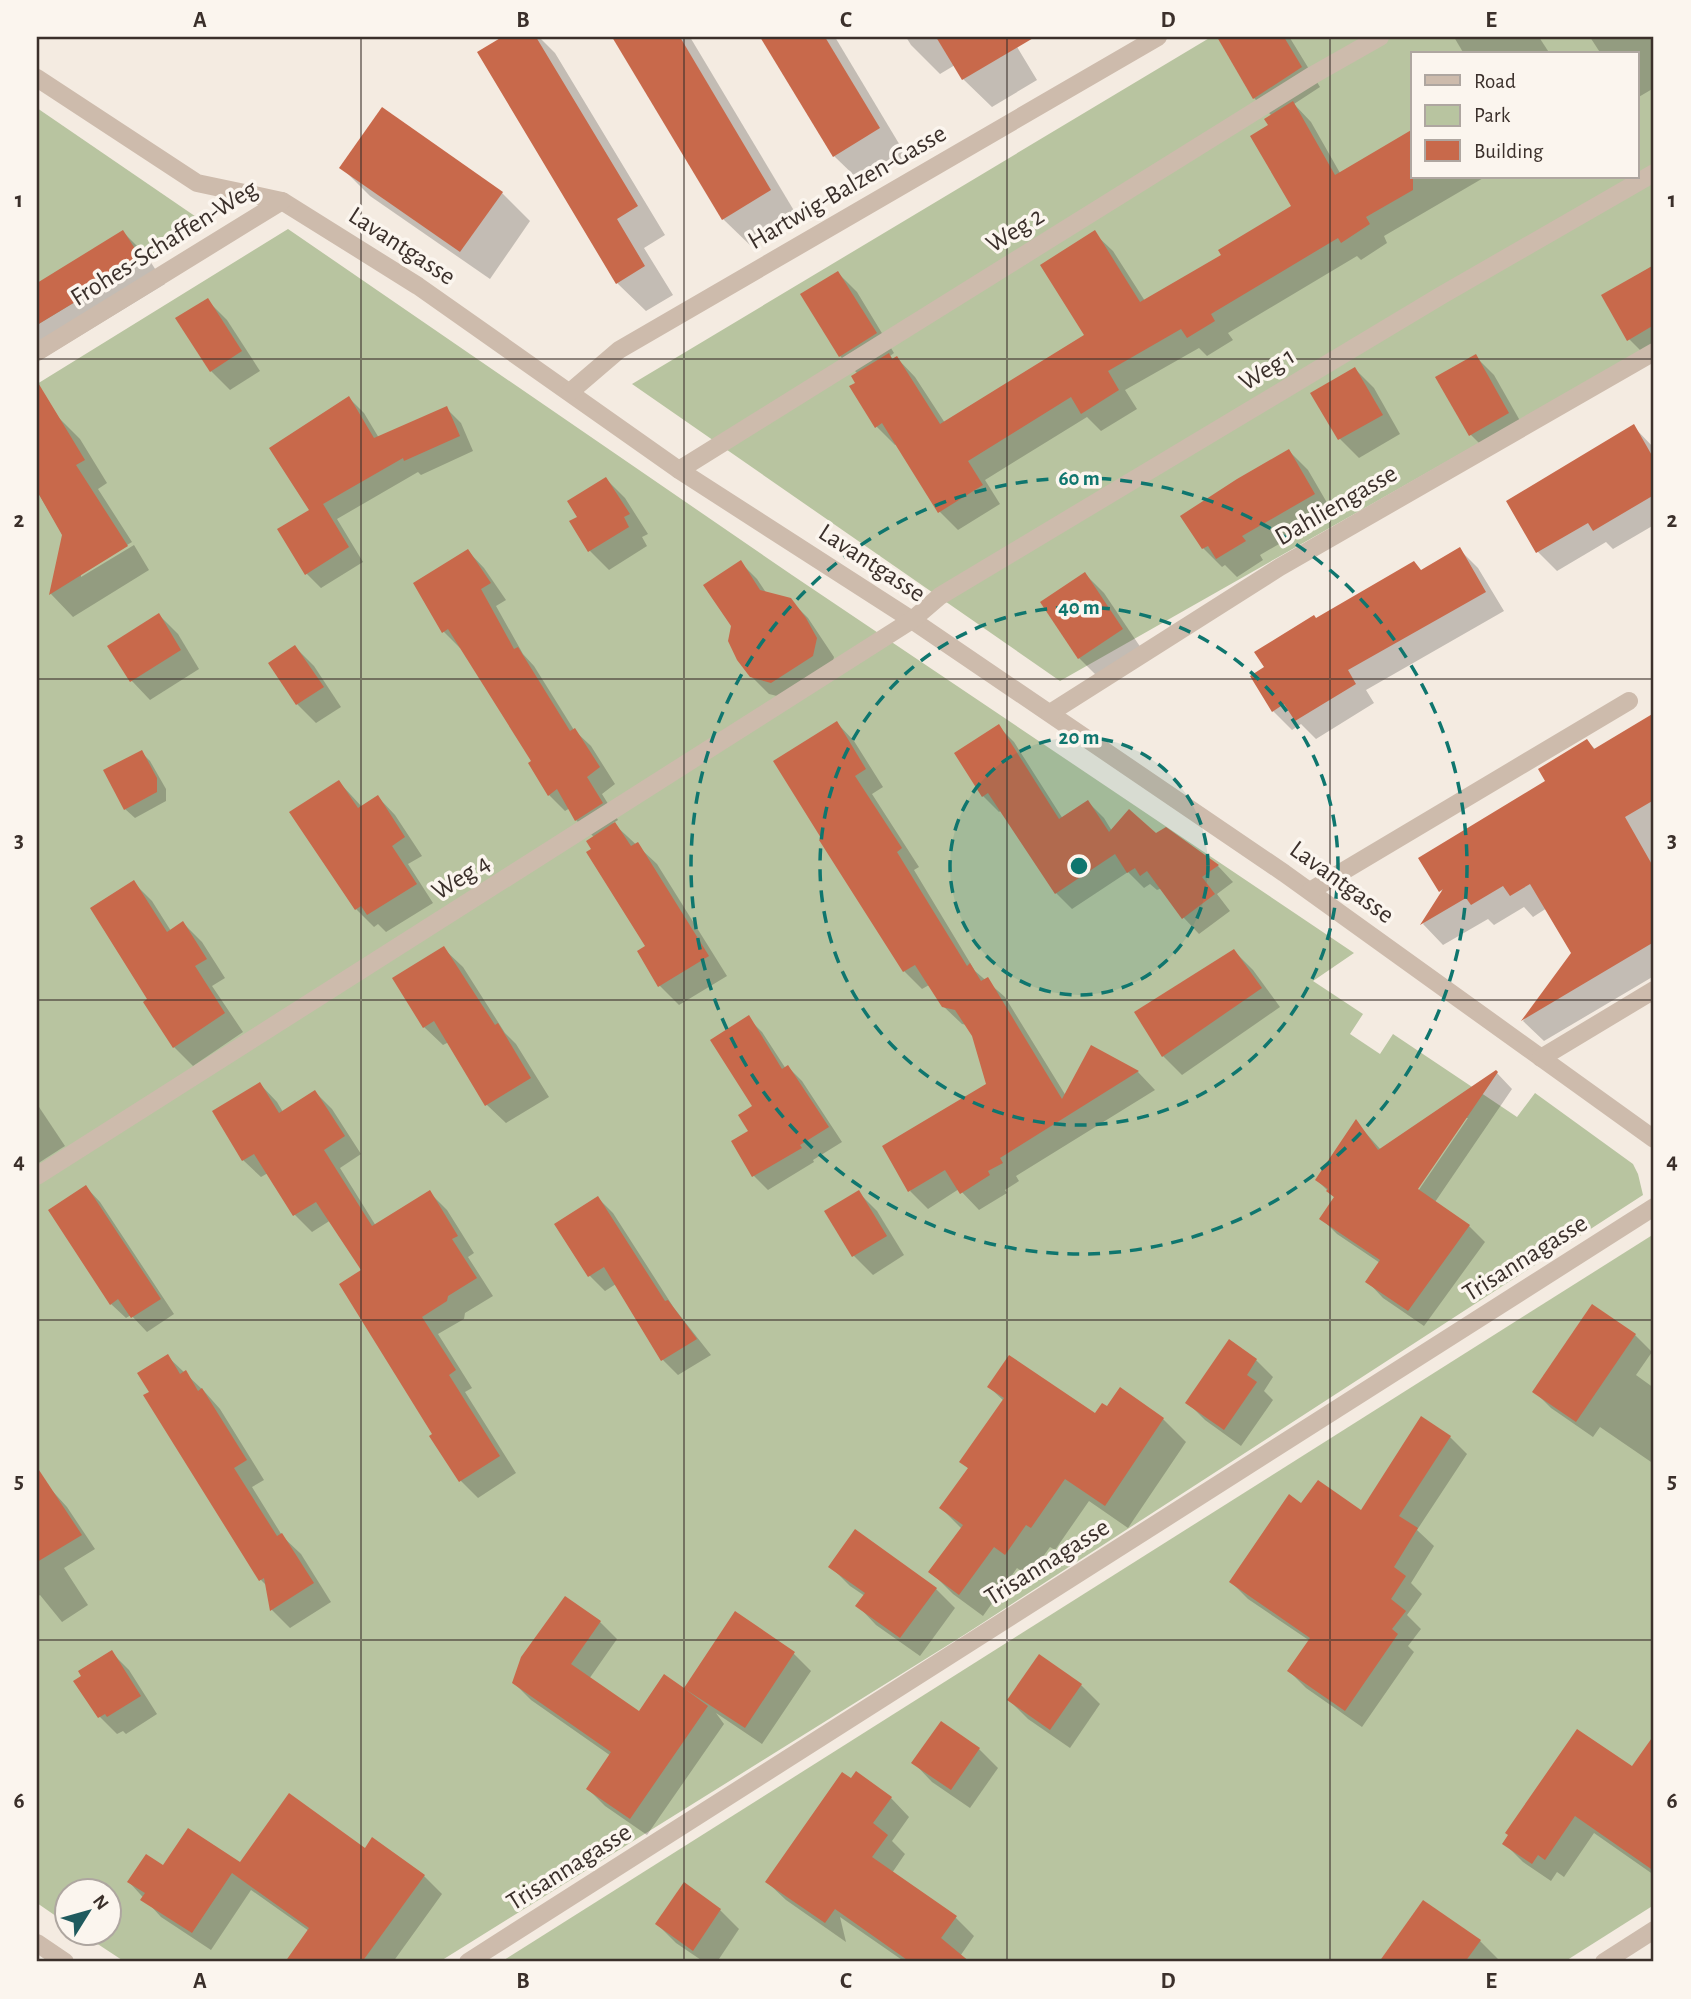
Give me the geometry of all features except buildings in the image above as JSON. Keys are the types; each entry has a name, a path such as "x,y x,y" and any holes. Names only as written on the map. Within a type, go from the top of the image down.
{"street":[{"name":"Hartwig-Balzen-Gasse","path":"570,392 619,350 1158,37"},
{"name":"Weg 2","path":"679,470 1313,75 1380,37"},
{"name":"Lavantgasse","path":"37,78 197,183 282,201 418,286 679,470 1050,713 1310,891 1654,1139"},
{"name":"Weg 1","path":"912,621 940,596 1442,295 1654,173"},
{"name":"Frohes-Schaffen-Weg","path":"37,352 282,201"},
{"name":"Dahliengasse","path":"1050,713 1280,567 1654,352"},
{"name":"Weg 4","path":"37,1176 912,621"},
{"path":"1310,891 1629,701"},
{"path":"1541,1058 1654,990"},
{"name":"Trisannagasse","path":"468,1962 1654,1207"},
{"path":"1604,1962 1654,1930"},
{"path":"37,1943 65,1962"}],"green space":[{"path":"1211,37 1654,37 1654,344 1060,681 632,384"},
{"path":"37,108 205,223 37,325"},
{"path":"288,229 792,575 1354,953 1313,981 1363,1014 1350,1034 1380,1054 1393,1034 1517,1117 1535,1093 1633,1164 1643,1195 964,1635 439,1962 125,1962 101,1946 122,1946 122,1876 52,1876 52,1913 37,1903 37,384"},
{"path":"1654,1234 1654,1905 1564,1962 501,1962"}]}
